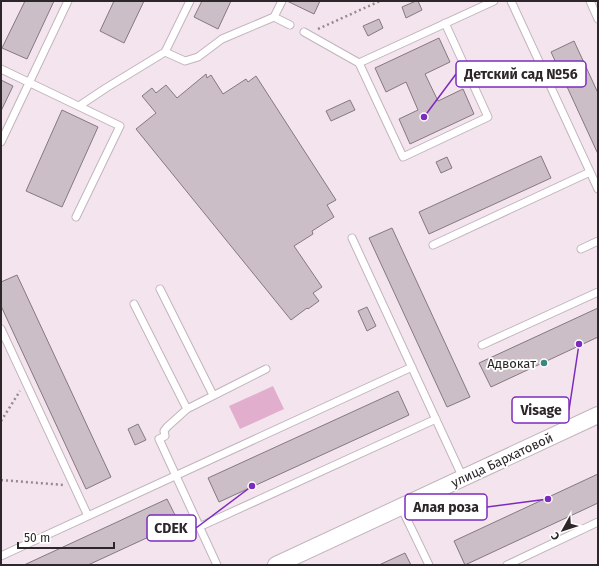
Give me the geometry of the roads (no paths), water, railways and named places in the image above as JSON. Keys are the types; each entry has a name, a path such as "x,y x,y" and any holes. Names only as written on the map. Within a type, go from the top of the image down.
{"street":[{"name":"улица Бархатовой","path":"276,565 598,415"}],"lane":[{"path":"1,142 68,1"},
{"path":"79,106 165,52 190,1"},
{"path":"165,52 185,61 198,57 222,39 274,17 282,1"},
{"path":"359,63 494,1"},
{"path":"511,1 598,189"},
{"path":"590,1 598,18"},
{"path":"274,17 290,25"},
{"path":"306,33 359,63 403,157 488,117 445,24"},
{"path":"1,70 120,126 76,217"},
{"path":"433,245 590,172"},
{"path":"352,238 463,478"},
{"path":"581,249 598,241"},
{"path":"160,289 213,396"},
{"path":"482,345 598,292"},
{"path":"134,304 187,409"},
{"path":"1,329 88,516"},
{"path":"1,556 412,367"},
{"path":"217,565 158,439 165,436 164,431 187,409 266,369"},
{"path":"200,527 436,419"},
{"path":"401,507 429,565"},
{"path":"507,565 598,522"}],"place":[{"name":"Детский сад №56","path":"424,117"},
{"name":"Visage","path":"579,344"},
{"name":"Адвокат","path":"544,363"},
{"name":"CDEK","path":"252,486"},
{"name":"Алая роза","path":"548,499"}]}
